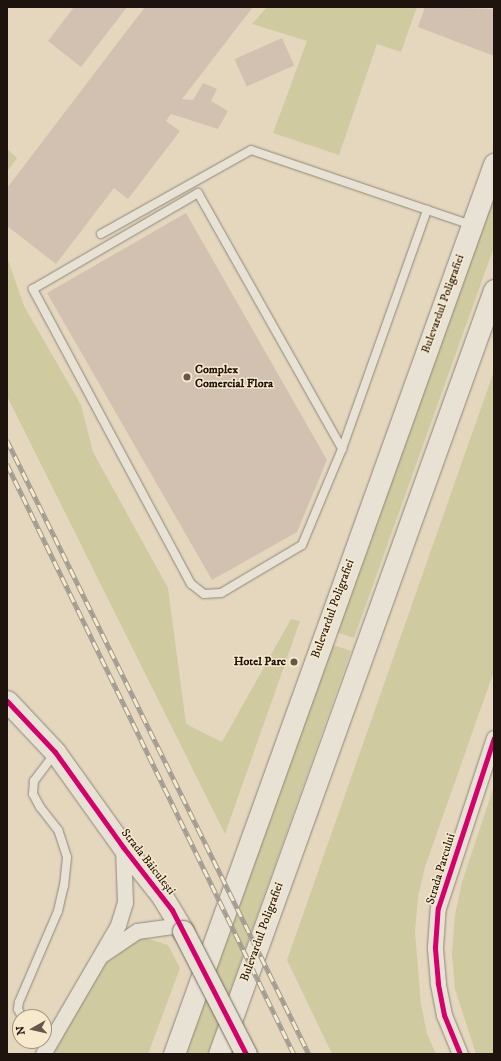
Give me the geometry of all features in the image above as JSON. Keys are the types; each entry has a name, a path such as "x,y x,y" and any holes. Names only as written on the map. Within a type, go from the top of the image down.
{"main road":[{"name":"Bulevardul Poligrafiei","path":"174,1054 494,164"},
{"name":"Bulevardul Poligrafiei","path":"219,1054 494,290"},
{"name":"Strada Băiculești","path":"7,700 55,752 123,847 162,896 182,928 246,1054"}],"street":[{"name":"Strada Parcului","path":"460,1054 444,1015 438,982 435,947 438,908 494,738"},
{"path":"52,1028 118,925 125,902 123,847"},
{"path":"98,958 137,931 182,928"}],"lane":[{"path":"100,234 250,150 472,225"},
{"path":"342,449 198,193 33,289 192,584 204,594 221,593 302,545 342,449 427,210"},
{"path":"18,1009 19,1002 58,911 64,886 66,857 58,830 40,807 33,794 34,780 55,752"}],"shaded area":[{"path":"267,7 417,7 401,52 377,44 339,155 273,133 307,41 252,24"},
{"path":"7,149 17,158 7,172"},
{"path":"494,180 494,247 354,638 333,631"},
{"path":"7,257 24,306 81,405 93,452 168,588 186,724 222,742 291,619 300,621 225,834 7,396"},
{"path":"494,371 494,671 425,867 418,897 415,932 421,1004 427,1034 436,1054 332,1054 287,960"},
{"path":"330,644 351,651 208,1054 181,1054"},
{"path":"494,786 494,1054 476,1054 455,989 452,954 455,915 462,882"},
{"path":"146,938 168,945 180,968 148,1054 51,1054 100,963 133,939"}],"building":[{"path":"74,7 127,7 81,67 48,41"},
{"path":"145,7 253,7 182,99 193,100 203,83 217,89 211,101 228,111 218,129 171,114 166,121 180,131 128,199 114,188 56,264 7,226 7,188"},
{"path":"425,7 494,9 494,56 418,27"},
{"path":"282,38 294,65 247,87 234,59"},
{"name":"Complex Comercial Flora","path":"186,213 327,460 297,532 212,580 47,293"}],"railway":[{"path":"7,440 309,1054"},
{"path":"7,464 294,1054"}],"cycle path":[{"path":"7,701 55,752 123,847 172,910 246,1054"},
{"path":"460,1054 444,1015 438,983 435,947 438,908 494,738"}],"place":[{"name":"Complex Comercial Flora","path":"187,377"},
{"name":"Hotel Parc","path":"294,662"}]}
